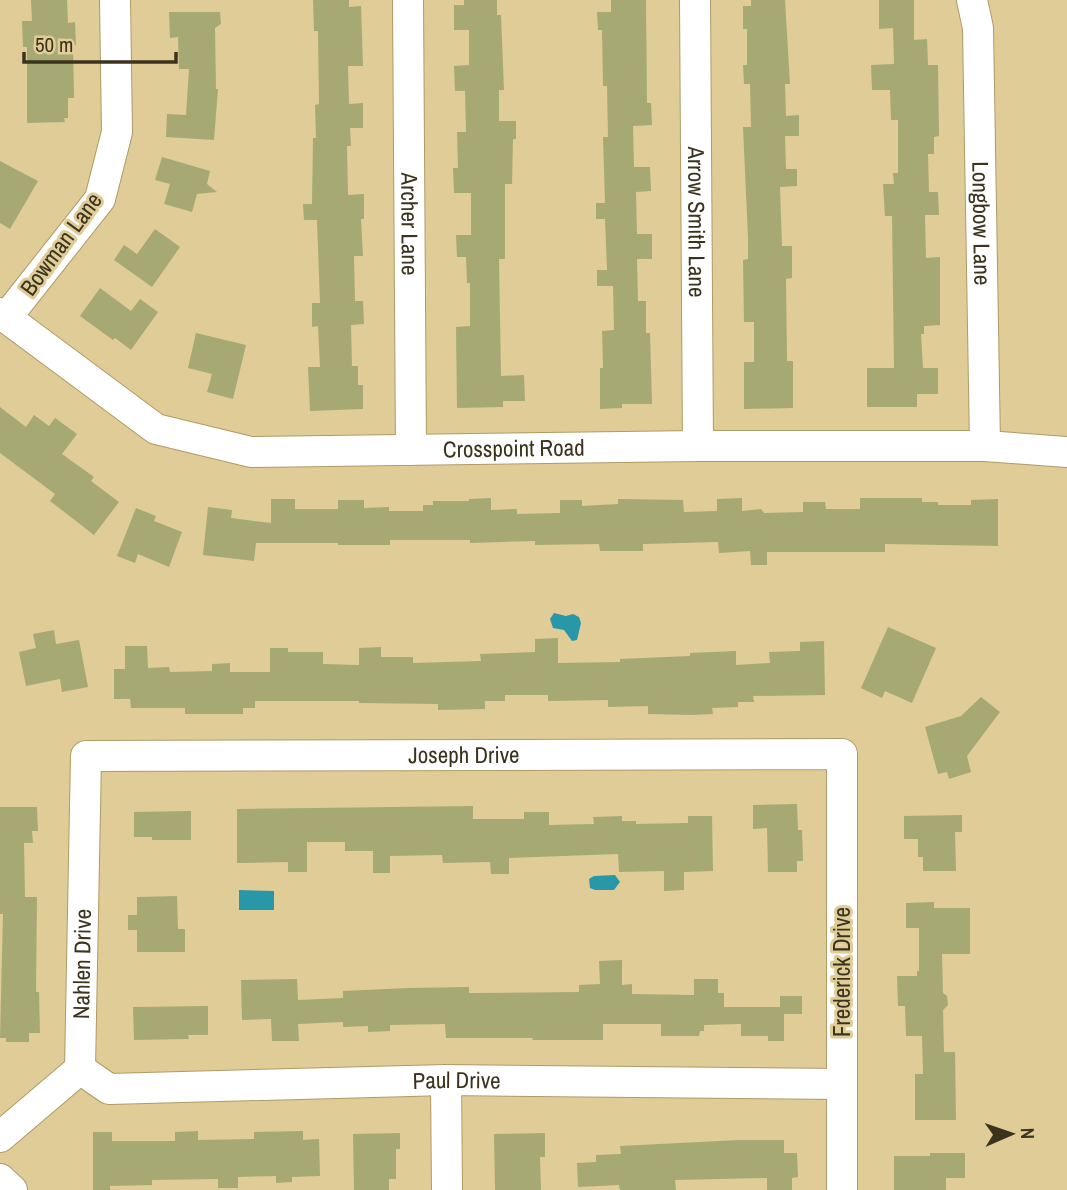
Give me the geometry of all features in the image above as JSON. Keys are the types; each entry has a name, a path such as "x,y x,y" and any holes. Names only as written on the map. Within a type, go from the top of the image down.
{"street":[{"name":"Bowman Lane","path":"3,316 100,199 117,132 116,0"},
{"name":"Archer Lane","path":"408,0 411,450"},
{"name":"Arrow Smith Lane","path":"695,0 698,446"},
{"name":"Longbow Lane","path":"971,0 978,28 985,446"},
{"name":"Crosspoint Road","path":"3,316 156,429 251,452 698,446 985,446 1067,452"},
{"name":"Joseph Drive","path":"86,756 842,754"},
{"name":"Frederick Drive","path":"842,754 842,1190"},
{"name":"Nahlen Drive","path":"80,1069 86,756"},
{"name":"Paul Drive","path":"80,1069 109,1088 446,1080 841,1084"},
{"path":"0,1137 80,1069"},
{"path":"446,1080 447,1190"},
{"path":"0,1179 12,1190"}],"water":[{"path":"554,613 579,617 581,623 577,640 572,641 564,630 553,628 550,619"},
{"path":"615,875 620,882 614,890 590,888 589,879 594,876"},
{"path":"239,890 274,891 274,910 239,910"}],"building":[{"path":"31,0 67,0 68,23 75,22 74,98 68,98 68,118 64,118 65,122 27,123 27,47 23,47 22,21 32,21"},
{"path":"313,0 349,0 349,7 361,6 363,66 348,66 349,104 363,103 363,128 350,128 351,146 347,146 348,195 364,194 364,219 361,219 363,256 354,256 355,301 363,301 364,324 351,325 352,366 358,366 358,385 363,385 363,409 310,411 308,367 320,367 318,326 312,327 312,303 320,303 317,220 304,220 303,204 312,204 315,105 319,104 318,31 314,31"},
{"path":"464,0 497,0 497,15 501,15 504,90 499,90 499,121 516,121 512,184 505,184 505,259 499,259 501,376 524,375 525,401 503,401 503,407 457,408 456,327 470,326 470,283 467,283 466,257 457,257 456,235 471,235 471,193 454,193 453,168 458,168 457,132 466,132 465,91 455,91 454,66 469,65 469,30 454,30 454,5 464,5"},
{"path":"611,0 646,0 647,103 651,103 652,125 633,126 634,167 650,167 651,191 636,192 637,234 652,234 652,259 637,259 638,301 646,301 646,333 650,333 652,404 622,404 622,408 600,409 602,331 614,330 613,286 597,286 597,270 607,270 605,219 596,219 596,203 605,203 603,137 608,137 607,86 603,86 602,30 598,30 597,12 611,12"},
{"path":"751,0 785,0 790,84 785,84 786,116 799,115 799,136 785,136 786,169 797,169 797,186 780,187 782,246 792,246 792,278 786,279 787,361 793,361 793,408 744,409 744,362 754,362 754,322 744,322 743,260 748,259 748,238 743,127 751,127 750,84 744,84 747,29 743,29 743,6 751,6"},
{"path":"879,0 914,0 914,40 927,39 928,65 938,65 939,136 934,137 934,154 928,154 929,192 938,192 939,215 925,215 926,258 940,257 940,325 924,326 924,334 921,334 923,368 938,368 938,394 917,394 917,407 867,407 867,368 894,368 892,216 885,216 883,184 894,184 893,173 898,173 898,120 891,120 890,90 872,90 871,65 894,64 893,28 879,29"},
{"path":"169,12 220,12 221,24 215,28 218,89 214,140 166,137 167,114 186,115 189,69 179,69 178,37 170,38"},
{"path":"162,157 210,171 207,184 217,192 197,194 192,212 164,204 170,184 155,180"},
{"path":"0,161 38,181 10,229 0,223"},
{"path":"155,229 180,247 152,287 114,260 124,245 137,254"},
{"path":"100,288 131,311 140,299 158,312 131,350 80,316"},
{"path":"196,333 246,345 233,399 207,392 212,374 188,368"},
{"path":"0,407 26,427 34,415 49,426 55,418 77,434 62,454 94,477 91,481 119,502 94,535 50,501 55,494 0,453"},
{"path":"491,498 491,510 517,509 517,514 560,513 560,500 582,500 582,506 618,504 618,499 683,500 684,512 717,511 717,499 742,498 742,511 761,509 764,513 803,512 803,502 825,502 826,509 860,509 860,498 922,498 922,502 938,502 938,505 971,505 971,500 998,499 998,546 885,544 885,552 767,552 767,565 751,565 750,551 719,553 718,542 643,544 643,551 600,551 599,544 535,545 535,541 470,543 470,540 390,540 390,545 256,543 254,561 203,555 208,507 232,510 231,518 271,523 271,499 295,499 295,509 338,509 338,500 364,500 364,508 389,507 389,511 423,511 423,505 433,505 433,501"},
{"path":"136,508 156,516 154,521 182,532 169,567 138,554 135,563 117,556"},
{"path":"888,627 936,648 912,703 885,691 882,698 861,688"},
{"path":"54,630 56,644 79,640 88,687 62,692 60,679 26,686 19,652 36,648 33,634"},
{"path":"558,638 558,663 620,662 620,659 736,651 736,665 770,663 769,652 800,651 800,642 824,641 825,695 753,696 754,702 738,702 738,707 712,708 713,714 692,715 648,714 648,706 608,707 608,700 548,701 548,695 505,695 505,701 485,701 485,709 438,710 438,704 255,701 255,708 243,708 243,714 185,714 185,708 131,708 130,699 114,699 114,669 125,669 125,646 147,646 148,668 169,667 170,672 212,671 212,664 230,663 230,672 270,672 270,648 288,648 288,652 323,652 323,664 359,665 359,648 381,647 381,657 413,657 413,663 481,661 480,654 535,652 535,639"},
{"path":"981,697 1000,712 967,756 971,772 949,779 947,772 938,774 925,727 961,716"},
{"path":"797,804 798,830 802,830 803,861 797,861 797,872 768,872 767,828 753,829 753,805"},
{"path":"473,806 473,819 524,819 524,812 549,812 549,825 594,824 593,817 622,816 622,821 636,821 636,824 688,823 688,816 712,816 713,871 684,872 684,890 664,891 664,871 619,872 618,854 509,858 509,874 491,874 490,862 443,863 442,855 390,856 390,873 373,873 373,851 345,851 345,842 307,842 307,872 288,872 288,862 237,863 237,809"},
{"path":"0,807 37,807 38,831 32,831 33,843 24,843 25,897 37,897 36,992 39,992 40,1033 29,1033 29,1042 6,1042 6,1038 0,1038 3,914 0,914"},
{"path":"191,811 191,840 134,837 134,812"},
{"path":"962,815 962,832 955,832 956,871 923,871 923,857 918,857 918,839 904,839 904,816"},
{"path":"177,896 178,929 185,929 185,952 137,952 137,930 128,930 128,915 137,915 137,897"},
{"path":"934,902 934,908 970,908 970,954 942,954 943,993 947,996 948,1005 943,1010 944,1052 955,1052 956,1120 915,1120 915,1074 923,1074 922,1036 906,1036 905,1006 898,1006 897,976 917,976 919,971 919,928 906,928 906,903"},
{"path":"622,960 622,985 632,984 632,994 694,995 694,979 718,979 718,993 724,993 724,1007 780,1007 780,996 802,996 802,1014 784,1014 784,1041 768,1041 768,1036 741,1036 741,1024 704,1025 704,1031 700,1031 699,1036 661,1036 661,1024 603,1024 603,1040 532,1040 533,1038 446,1038 445,1024 390,1025 390,1031 368,1032 368,1026 343,1027 343,1022 298,1024 299,1041 272,1041 271,1019 242,1020 241,980 297,979 298,1000 343,998 343,991 408,988 469,987 469,993 579,992 579,985 600,984 599,961"},
{"path":"208,1006 208,1035 188,1035 189,1039 134,1040 133,1007"},
{"path":"198,1131 198,1140 254,1139 254,1132 303,1131 303,1140 319,1139 320,1176 292,1177 292,1182 276,1183 276,1176 238,1177 238,1188 218,1188 218,1179 152,1180 152,1185 110,1186 110,1190 93,1190 93,1132 112,1132 112,1141 175,1141 175,1132"},
{"path":"400,1133 400,1149 396,1149 396,1179 389,1179 389,1190 354,1190 353,1134"},
{"path":"545,1133 545,1157 540,1157 541,1190 495,1190 494,1134"},
{"path":"784,1140 784,1153 797,1153 798,1177 792,1178 792,1190 767,1190 767,1178 675,1180 676,1190 620,1190 619,1185 578,1187 577,1163 596,1162 596,1155 621,1154 620,1146"},
{"path":"930,1153 965,1153 965,1178 946,1178 946,1190 894,1190 894,1156 930,1156"}]}
